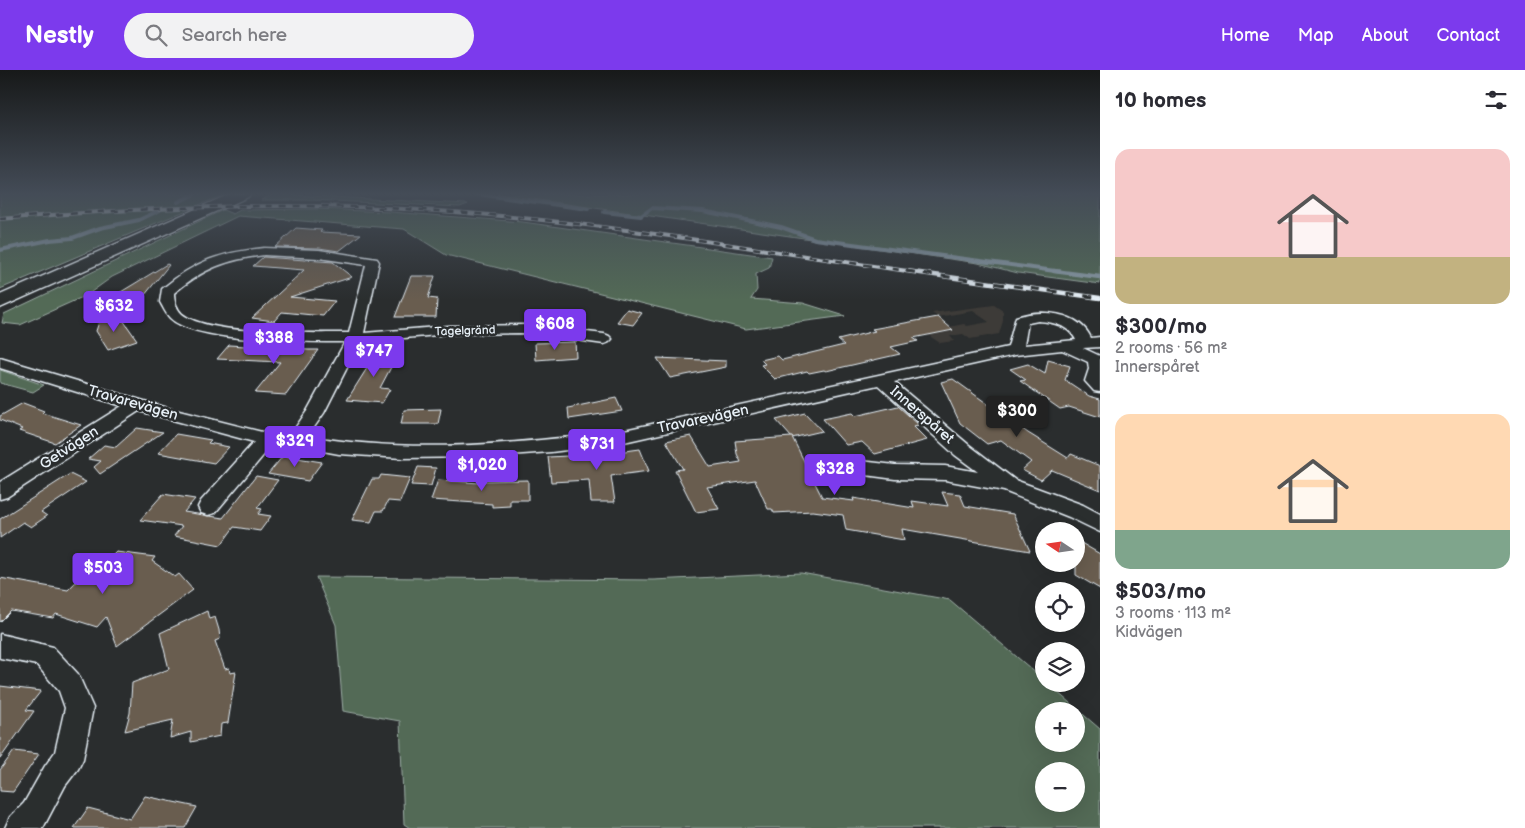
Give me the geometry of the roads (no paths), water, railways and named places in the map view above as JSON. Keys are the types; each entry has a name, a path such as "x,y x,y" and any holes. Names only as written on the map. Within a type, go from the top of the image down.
{"main road":[{"path":"0,302 163,229"}],"street":[{"path":"296,440 315,413 355,338 373,262 300,251 250,252 224,258 198,268 179,279 167,292 167,302 176,316 188,322 218,331 273,337 355,338"},
{"name":"Travarevägen","path":"1015,350 1021,320 1032,316 1057,319 1081,332 1093,342"},
{"name":"Tagelgränd","path":"355,338 449,330 526,329 604,338"},
{"name":"Travarevägen","path":"0,363 137,404 268,438 296,440 339,448 402,452 483,451 551,446 615,438 1015,350 1093,342"},
{"path":"1066,346 1098,361 1093,381 1100,387"},
{"name":"Innerspåret","path":"882,380 962,450 1008,485"},
{"name":"Getvägen","path":"1,490 137,404"},
{"path":"208,507 268,438"},
{"name":"Innerspåret","path":"937,473 954,461 962,450"},
{"name":"Innerspåret","path":"835,465 895,472 937,473 1008,485 1076,511 1100,524"},
{"path":"0,646 44,654 69,683 79,708 68,759 56,776 35,814 21,828"}],"waterway":[{"path":"0,250 50,240 72,238 96,229"},
{"path":"788,229 815,239 1063,272"},
{"path":"1054,271 1100,277"}],"railway":[{"path":"620,229 915,272"},
{"path":"906,271 1100,298"}]}
